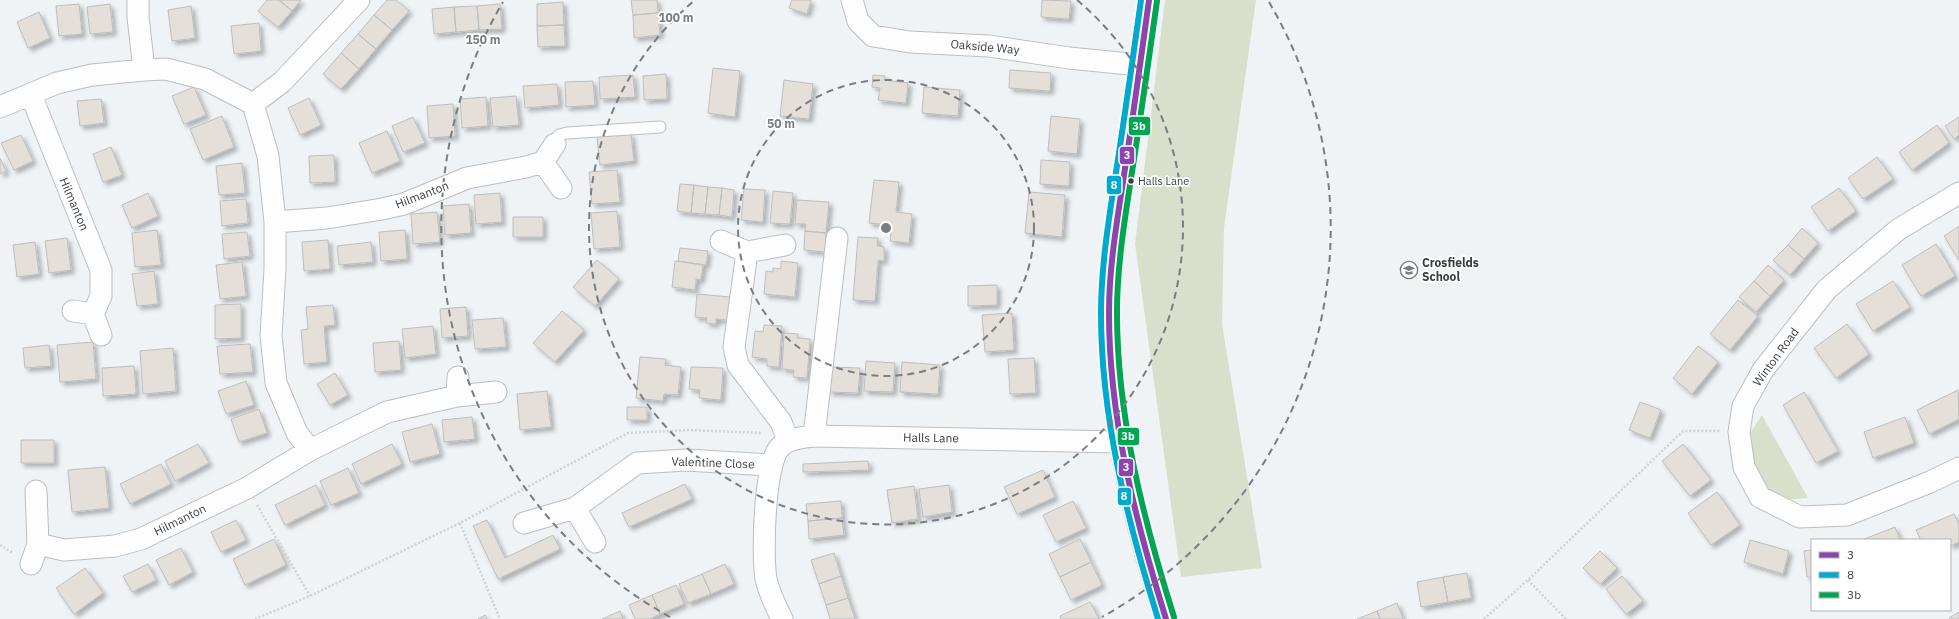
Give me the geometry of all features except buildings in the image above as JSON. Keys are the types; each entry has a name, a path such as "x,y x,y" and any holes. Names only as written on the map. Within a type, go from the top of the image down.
{"main road":[{"path":"1149,0 1116,231 1110,294 1112,382 1120,442 1133,506 1148,563 1166,619"}],"street":[{"path":"138,0 138,17 144,70"},
{"path":"253,104 282,82 359,0"},
{"name":"Oakside Way","path":"852,0 858,21 873,36 910,42 989,46 1069,58 1140,65"},
{"path":"0,107 57,83 92,75 166,69 205,80 253,104 268,156 275,222 275,269 271,335 276,383 297,433 310,450"},
{"name":"Hilmanton","path":"31,95 101,270 101,296 93,314"},
{"path":"555,144 543,162 561,188"},
{"name":"Hilmanton","path":"275,222 327,218 382,210 404,204 467,178 526,167 543,162"},
{"name":"Winton Road","path":"1959,193 1898,230 1827,289 1763,370 1743,406 1738,432 1744,467 1760,497 1800,517 1847,515 1930,482 1959,468"},
{"path":"814,436 837,238"},
{"path":"720,241 747,252 785,245"},
{"path":"747,252 734,347 738,365 781,422 788,441 779,448 773,456 770,465 765,521 766,580 776,617"},
{"path":"73,311 93,314 101,335"},
{"name":"Hilmanton","path":"38,544 64,550 96,548 141,539 247,488 310,450 387,412 458,386 496,392"},
{"name":"Halls Lane","path":"788,441 814,436 1120,442"},
{"name":"Valentine Close","path":"524,523 575,508 637,463 686,460 770,465"},
{"path":"31,564 38,544 36,491"},
{"path":"575,508 595,542"}],"lane":[{"path":"555,144 559,135 567,133 660,127"}],"path":[{"path":"255,619 310,596 460,523 628,434 689,430 767,433 788,441"},
{"path":"1484,619 1528,580 1683,431 1738,432"},
{"path":"247,488 310,596"},
{"path":"460,523 500,619"},
{"path":"1528,580 1566,619"}],"green space":[{"path":"1165,0 1256,0 1224,228 1222,324 1262,568 1181,577 1135,244"},
{"path":"1762,415 1808,498 1782,500 1757,478 1749,435"}],"transit line":[{"name":"8","path":"1141,0 1102,278 1102,352 1111,430 1118,468 1136,544 1158,619"},
{"name":"3","path":"1149,0 1110,278 1110,352 1119,430 1126,468 1144,544 1166,619"},
{"name":"3b","path":"1157,1 1118,277 1118,351 1127,429 1134,467 1142,505 1174,617"}],"place":[{"name":"Halls Lane","path":"1131,181"},
{"name":"Crosfields School","path":"1409,270"}]}
